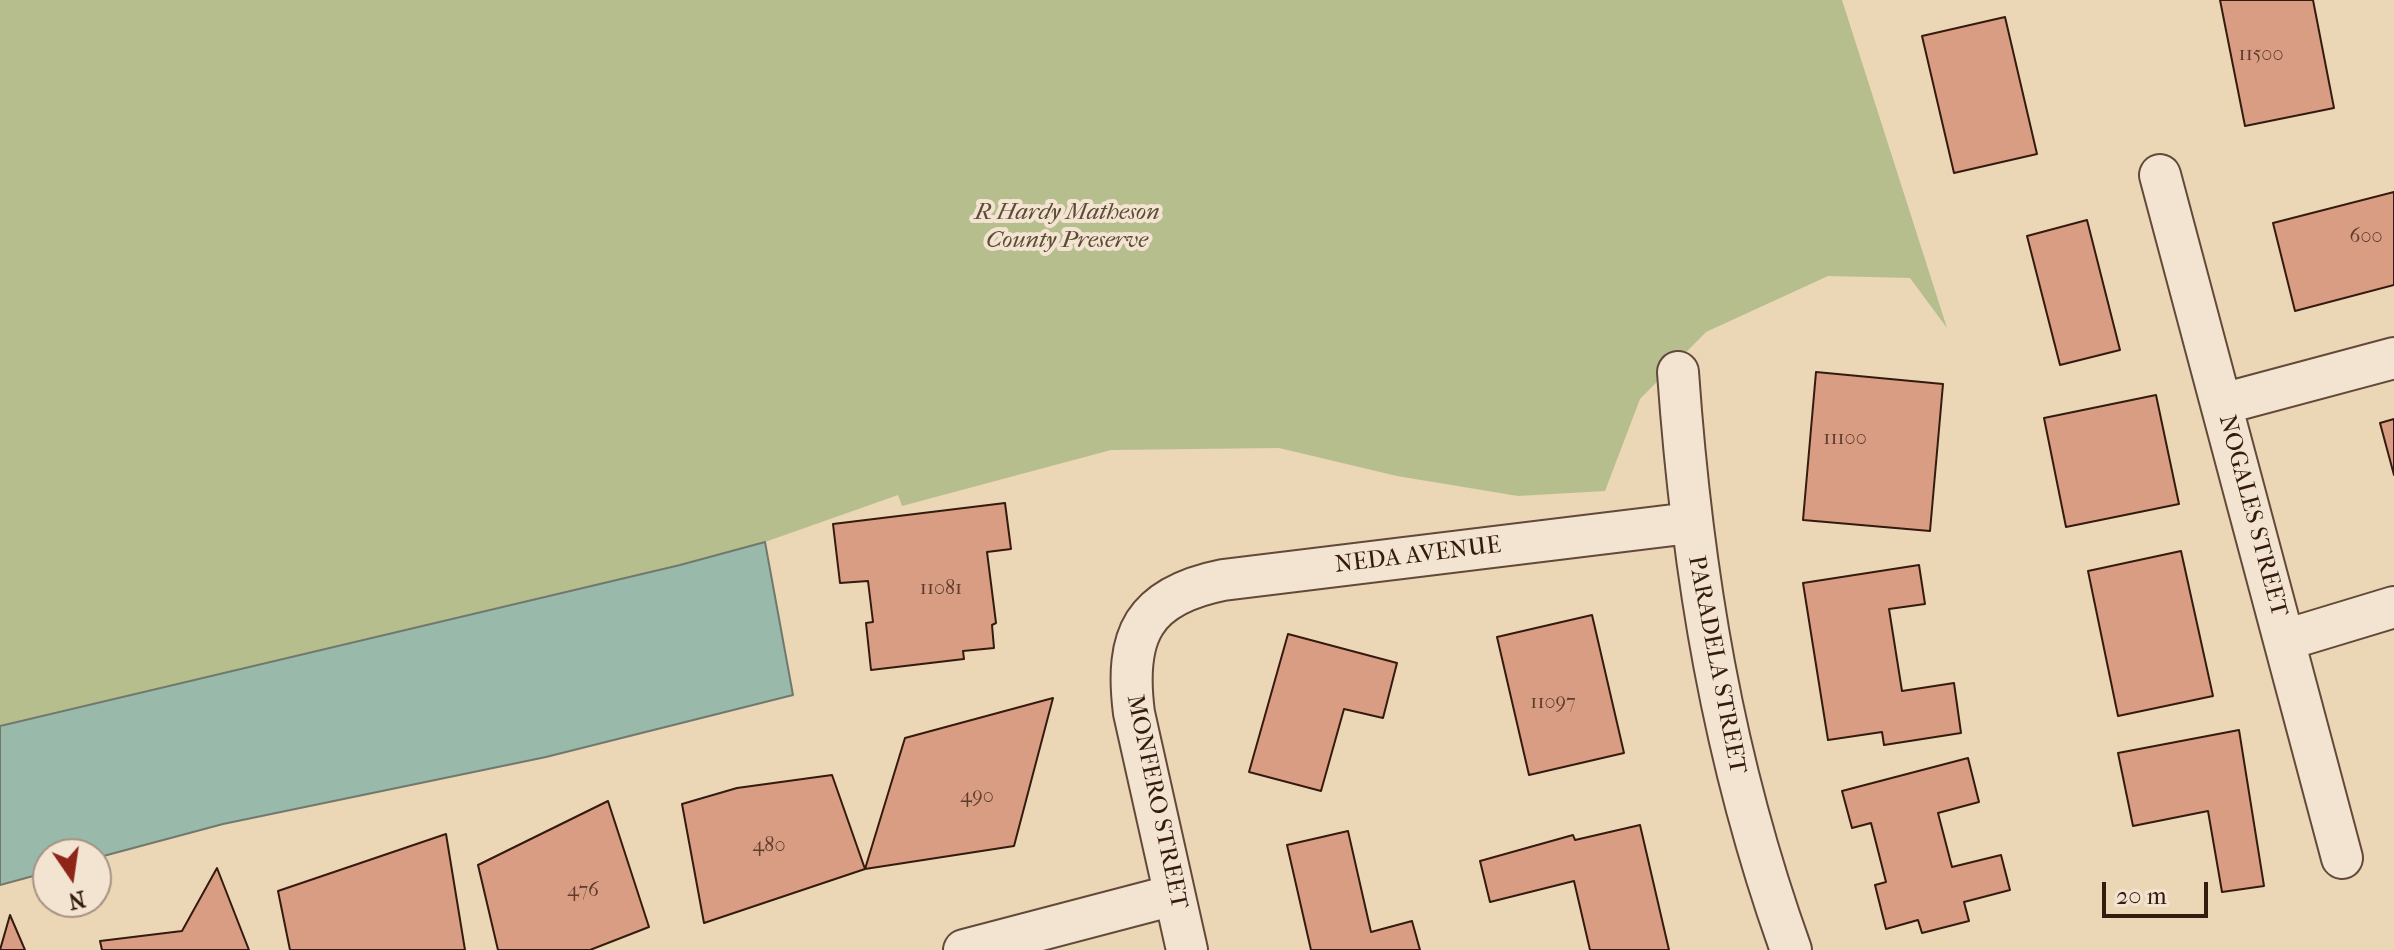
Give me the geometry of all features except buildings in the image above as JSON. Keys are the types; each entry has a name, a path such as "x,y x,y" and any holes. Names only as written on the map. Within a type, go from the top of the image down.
{"street":[{"name":"NOGALES STREET","path":"2160,175 2342,858"},
{"path":"2222,404 2394,358"},
{"name":"PARADELA STREET","path":"1678,372 1690,523 1712,654 1744,807 1771,898 1791,950"},
{"name":"NEDA AVENUE","path":"1155,612 1182,591 1223,580 1690,523"},
{"path":"2285,640 2394,607"},
{"name":"MONFERO STREET","path":"1155,612 1136,640 1131,683 1134,713 1187,950"},
{"path":"964,950 1174,895"}],"green space":[{"name":"R Hardy Matheson County Preserve","path":"0,0 1842,0 1947,328 1910,278 1828,276 1706,332 1640,399 1605,491 1518,496 1397,476 1279,448 1111,450 902,506 898,495 765,542 680,565 0,726"}],"shaded area":[{"path":"765,542 793,695 546,757 223,824 112,854 112,838 32,838 32,876 0,885 0,726 680,565"}]}
